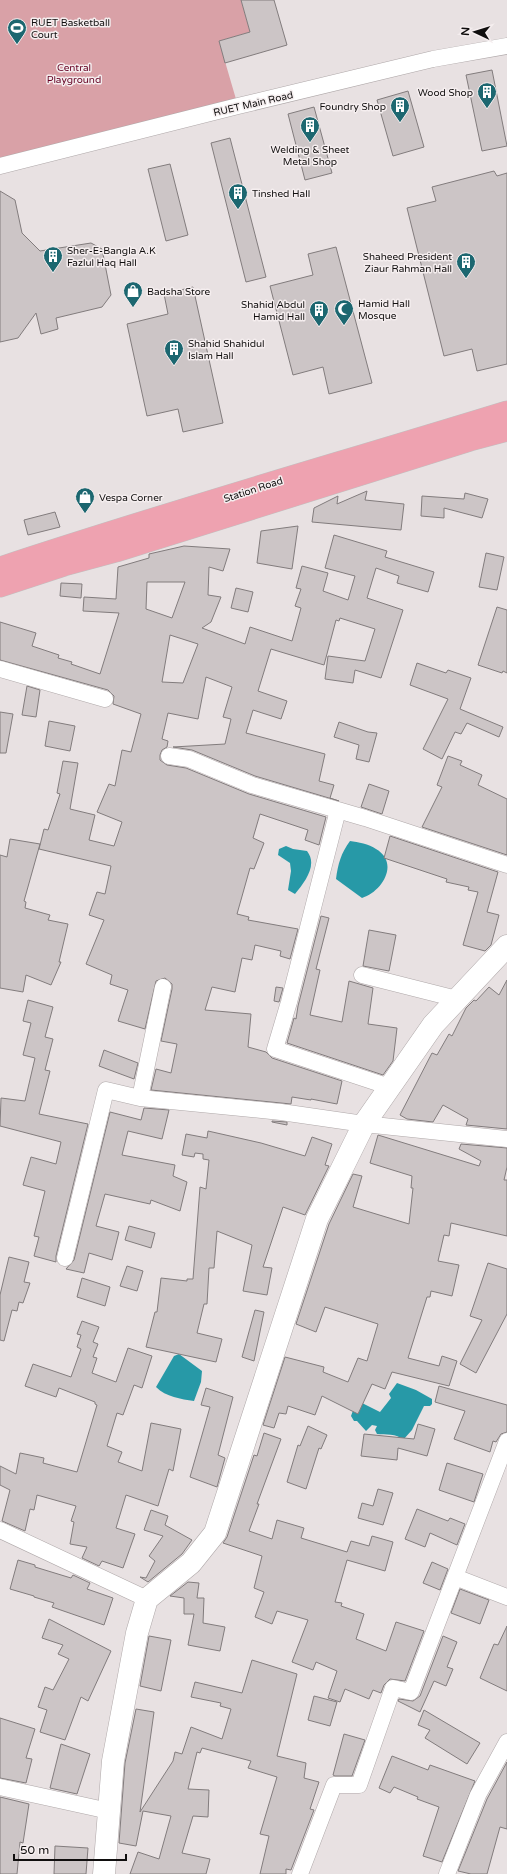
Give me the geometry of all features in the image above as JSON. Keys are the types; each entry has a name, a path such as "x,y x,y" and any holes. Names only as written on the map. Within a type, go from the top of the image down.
{"main road":[{"name":"Station Road","path":"1,584 286,478 507,412"},
{"name":"Station Road","path":"1,584 64,564 123,548 470,440 507,430"},
{"path":"104,1874 113,1761 137,1633 147,1599 191,1563 215,1533 317,1218 364,1124 433,1025 507,946"}],"street":[{"name":"RUET Main Road","path":"0,166 238,106 433,60 507,46"},
{"path":"0,669 105,699"},
{"path":"169,756 188,759 252,785 365,818 507,865"},
{"path":"338,810 289,1002 275,1049 390,1087"},
{"path":"362,975 457,999"},
{"path":"140,1098 163,987"},
{"path":"65,1258 106,1090 140,1098 281,1112 364,1124 507,1139"},
{"path":"300,1874 334,1785 359,1785 393,1688 411,1692 507,1441"},
{"path":"0,1530 147,1599"},
{"path":"455,1577 507,1597"},
{"path":"447,1874 478,1795 507,1742"},
{"path":"0,1787 109,1811"}],"green space":[{"name":"Central Playground","path":"0,0 241,0 250,32 219,41 238,106 0,166"}],"water":[{"path":"350,841 373,847 383,855 387,862 386,876 382,884 369,895 362,898 336,879 340,859"},
{"path":"286,846 293,849 307,851 310,856 311,868 303,884 295,894 288,890 291,871 290,863 278,855 279,849"},
{"path":"179,1354 202,1371 201,1382 194,1401 169,1395 156,1387 174,1356"},
{"path":"397,1383 416,1390 432,1399 432,1404 430,1406 424,1406 412,1430 403,1440 394,1435 377,1434 375,1430 377,1426 372,1425 366,1431 357,1421 354,1421 351,1416 355,1405 362,1403 380,1412 391,1398 389,1394"}],"building":[{"path":"241,0 274,0 287,45 225,63 219,41 250,32"},
{"name":"Wood Shop","path":"492,70 507,146 482,151 466,75"},
{"name":"Foundry Shop","path":"408,91 424,147 393,156 377,100"},
{"name":"Welding & Sheet Metal Shop","path":"314,107 332,173 305,180 288,114"},
{"name":"Tinshed Hall","path":"230,138 266,277 246,282 211,143"},
{"path":"170,164 188,235 166,241 148,169"},
{"name":"Shaheed President Ziaur Rahman Hall","path":"494,171 497,176 507,173 507,364 477,371 472,349 444,356 407,208 436,201 432,187"},
{"name":"Sher-E-Bangla A.K Fazlul Haq Hall","path":"0,191 15,200 22,233 40,251 91,243 102,249 111,295 102,307 56,318 58,329 41,334 36,313 18,338 0,342"},
{"name":"Shahid Abdul Hamid Hall","path":"336,247 372,383 329,394 323,367 293,375 270,286 313,275 308,254"},
{"name":"Shahid Shahidul Islam Hall","path":"193,287 223,423 183,432 178,409 147,416 127,324 168,314 164,294"},
{"path":"367,491 365,500 404,504 401,530 312,522 314,508 338,496 337,504"},
{"path":"465,493 488,499 482,518 444,508 444,518 421,516 422,496 464,499"},
{"path":"55,512 60,527 28,535 24,520"},
{"path":"298,526 292,569 257,563 261,531"},
{"path":"334,535 387,551 385,557 434,572 428,592 397,583 399,576 376,568 367,598 403,610 381,678 355,670 353,683 325,679 328,656 365,661 375,629 340,618 339,621 336,620 324,665 271,649 258,691 287,701 281,719 253,710 246,733 325,754 319,781 334,785 330,798 339,801 255,776 192,750 173,747 225,744 231,719 223,717 232,687 206,677 198,719 168,713 162,739 168,741 167,747 162,750 160,760 167,765 186,768 249,794 326,817 319,845 305,840 308,830 260,814 253,838 264,843 254,869 250,868 237,914 249,917 248,920 298,929 290,959 280,956 281,951 255,945 252,960 242,958 235,992 212,987 205,1010 251,1014 248,1047 266,1052 272,1058 342,1081 337,1104 292,1097 291,1104 151,1090 156,1069 171,1073 177,1044 161,1041 172,984 165,978 156,981 145,1029 118,1021 128,990 110,984 112,975 86,964 104,920 89,915 97,892 105,894 111,866 39,849 44,829 48,830 60,794 57,793 63,761 78,763 70,809 95,815 89,840 114,846 122,822 97,812 109,784 115,786 122,750 131,752 141,714 113,704 114,696 108,690 0,660 0,622 36,633 32,646 59,655 58,658 72,662 71,664 100,674 119,613 83,611 84,597 116,599 118,567 149,558 149,554 184,546 230,549 223,571 209,567 208,595 221,597 211,622 202,628 245,644 250,627 292,641 301,608 295,606 301,589 296,588 302,566 328,573 323,591 348,600 355,576 325,568","holes":["147,582 185,582 172,618 146,609","170,635 198,644 183,683 162,682"]},
{"path":"486,553 504,557 497,590 479,587"},
{"path":"61,583 82,584 81,598 60,596"},
{"path":"236,588 253,592 248,612 231,608"},
{"path":"497,607 507,610 507,673 503,671 502,673 478,665"},
{"path":"417,663 446,673 448,670 471,678 460,709 503,727 499,737 467,723 461,734 455,732 442,759 423,749 448,699 410,685"},
{"path":"27,686 40,690 36,717 22,715"},
{"path":"0,712 13,714 6,753 0,753"},
{"path":"49,721 75,726 70,751 45,746"},
{"path":"339,722 368,732 377,733 369,762 356,759 359,745 334,737"},
{"path":"448,756 462,761 460,765 482,775 478,785 507,799 507,855 422,827 442,787 437,785"},
{"path":"369,784 389,791 382,814 361,807"},
{"path":"390,836 498,872 487,912 499,915 491,945 485,951 463,945 478,892 468,890 469,887 446,882 447,879 384,858"},
{"path":"10,839 40,844 24,901 26,902 25,908 50,915 48,920 68,924 59,962 61,962 51,985 26,975 23,992 0,988 0,855 7,857"},
{"path":"321,916 329,918 316,969 320,970 310,1015 342,1022 349,981 373,988 368,1024 397,1028 393,1061 383,1075 287,1043 294,1018 296,1019"},
{"path":"369,930 396,935 389,971 363,966"},
{"path":"507,980 507,1129 466,1125 468,1119 443,1105 433,1122 407,1119 400,1115 432,1053 437,1055 449,1034 452,1036 466,1008 474,1000 476,1001 489,987 499,995"},
{"path":"276,987 283,988 279,1002 274,1001"},
{"path":"28,1000 53,1007 45,1037 53,1039 45,1070 50,1071 39,1114 88,1124 56,1256 56,1262 34,1256 39,1237 34,1236 45,1191 23,1185 31,1157 56,1164 61,1142 0,1126 1,1098 25,1101 35,1058 23,1055 31,1023 23,1021"},
{"path":"104,1050 138,1063 134,1079 99,1066"},
{"path":"144,1108 169,1110 162,1139 128,1131 122,1155 175,1165 173,1176 187,1182 180,1211 151,1200 150,1204 105,1194 96,1226 119,1232 112,1260 89,1253 84,1273 66,1269 74,1260 110,1112 141,1120"},
{"path":"272,1122 287,1122 287,1125"},
{"path":"208,1131 261,1143 305,1156 312,1137 332,1144 325,1165 329,1166 305,1215 283,1207 263,1267 272,1268 267,1295 243,1291 252,1245 217,1231 214,1268 209,1268 207,1304 204,1304 197,1333 222,1339 216,1362 146,1347 155,1312 157,1312 161,1278 187,1281 187,1279 193,1279 200,1187 206,1189 209,1160 203,1159 203,1154 195,1153 194,1157 182,1155 186,1134 207,1138"},
{"path":"378,1135 479,1166 481,1161 459,1149 461,1144 507,1148 507,1167 504,1180 507,1180 507,1236 451,1223 449,1236 444,1235 438,1261 459,1265 452,1296 431,1291 430,1297 427,1297 408,1358 439,1366 442,1356 457,1361 449,1386 392,1372 385,1389 372,1384 358,1414 322,1396 315,1415 288,1406 286,1414 279,1413 274,1428 263,1425 285,1357 324,1367 323,1372 348,1382 358,1358 367,1361 378,1324 325,1307 316,1332 296,1324 329,1224 353,1174 362,1176 353,1207 409,1224 413,1188 411,1188 412,1176 370,1163"},
{"path":"129,1226 155,1233 151,1248 125,1240"},
{"path":"9,1257 29,1262 24,1282 30,1283 23,1303 19,1302 17,1311 12,1310 4,1341 0,1340 0,1295"},
{"path":"488,1263 507,1269 507,1314 476,1373 460,1364 482,1320 470,1316"},
{"path":"127,1266 143,1271 137,1291 120,1286"},
{"path":"82,1278 110,1287 105,1306 77,1297"},
{"path":"255,1310 264,1312 254,1361 242,1357"},
{"path":"82,1321 99,1327 93,1342 98,1344 93,1357 97,1358 92,1373 116,1382 128,1348 152,1356 142,1388 134,1385 123,1415 117,1413 107,1446 122,1452 118,1462 142,1471 151,1423 181,1429 173,1471 169,1469 158,1506 126,1495 116,1528 135,1534 123,1568 102,1561 99,1566 82,1558 87,1547 70,1544 74,1522 71,1521 76,1506 37,1495 34,1510 30,1509 25,1531 2,1521 10,1490 0,1485 0,1466 16,1474 20,1453 44,1458 43,1463 77,1472 97,1405 95,1402 59,1388 56,1397 25,1386 33,1364 71,1377 81,1349 77,1347 81,1335 77,1334"},
{"path":"439,1386 507,1405 507,1432 501,1434 496,1442 493,1441 490,1452 454,1439 465,1411 435,1402"},
{"path":"206,1388 233,1397 218,1455 225,1458 217,1487 190,1477 210,1407 201,1405"},
{"path":"418,1424 435,1429 427,1456 398,1448 397,1460 361,1456 364,1434 414,1439"},
{"path":"308,1426 327,1435 321,1449 319,1448 306,1489 287,1482 298,1445 300,1446"},
{"path":"264,1433 281,1439 257,1504 259,1504 249,1531 272,1539 277,1520 304,1528 301,1538 347,1552 351,1541 369,1546 372,1536 393,1542 385,1571 347,1560 335,1602 342,1603 341,1606 364,1614 356,1639 386,1651 396,1622 424,1631 405,1681 390,1679 384,1685 381,1693 373,1690 369,1699 345,1689 340,1702 328,1698 337,1671 316,1662 313,1670 292,1662 308,1620 277,1611 272,1624 255,1617 264,1592 254,1588 262,1556 223,1543 227,1537 254,1455 257,1456"},
{"path":"447,1463 483,1474 474,1502 439,1490"},
{"path":"378,1489 393,1493 383,1525 358,1518 362,1503 373,1506"},
{"path":"417,1509 448,1521 450,1518 465,1524 457,1545 430,1533 425,1547 405,1539"},
{"path":"151,1510 168,1516 165,1525 192,1540 182,1554 148,1582 140,1577 146,1578 155,1561 149,1556 163,1536 144,1530"},
{"path":"18,1560 71,1578 73,1575 90,1583 87,1589 113,1598 104,1625 52,1607 54,1603 10,1589"},
{"path":"432,1562 448,1569 440,1590 423,1583"},
{"path":"188,1582 199,1583 197,1598 204,1598 203,1623 225,1627 220,1651 188,1645 194,1614 184,1614 184,1598 170,1596"},
{"path":"460,1589 489,1600 480,1624 451,1613"},
{"path":"49,1619 111,1651 88,1701 81,1697 65,1740 40,1732 47,1710 38,1707 45,1687 53,1690 69,1659 58,1654 63,1645 42,1638"},
{"path":"507,1626 507,1691 480,1678 494,1644 498,1645"},
{"path":"149,1636 171,1640 161,1691 140,1686"},
{"path":"443,1636 457,1642 447,1667 453,1669 446,1686 434,1681 420,1712 398,1701 399,1699 413,1701 420,1696"},
{"path":"252,1660 297,1674 277,1756 306,1763 304,1778 319,1782 310,1809 314,1810 291,1870 286,1869 286,1874 260,1874 269,1836 260,1834 277,1777 248,1768 251,1761 202,1748 200,1753 197,1752 188,1789 209,1790 208,1817 193,1816 182,1853 210,1859 206,1874 130,1874 138,1852 159,1859 171,1816 143,1811 136,1846 119,1843 125,1763 136,1709 154,1712 140,1812 173,1761 175,1752 182,1754 191,1727 222,1739 231,1709 220,1706 221,1703 191,1697 195,1682 242,1693"},
{"path":"314,1696 337,1702 330,1726 308,1720"},
{"path":"424,1710 480,1743 467,1764 425,1738 430,1730 418,1725"},
{"path":"0,1718 35,1729 26,1758 32,1759 26,1783 0,1778"},
{"path":"344,1734 365,1740 352,1776 335,1776 333,1775"},
{"path":"61,1744 90,1754 77,1794 50,1788"},
{"path":"392,1756 428,1770 430,1765 475,1781 442,1862 423,1856 439,1807 417,1799 418,1797 394,1787 390,1793 379,1788"},
{"path":"507,1762 507,1829 500,1827 487,1874 471,1874 458,1871 487,1799"},
{"path":"0,1797 29,1804 23,1843 20,1842 17,1874 0,1874"},
{"path":"55,1846 88,1848 86,1874 54,1874"}],"place":[{"name":"RUET Basketball Court","path":"17,45"},
{"name":"Wood Shop","path":"487,109"},
{"name":"Foundry Shop","path":"400,123"},
{"name":"Welding & Sheet Metal Shop","path":"310,143"},
{"name":"Tinshed Hall","path":"238,210"},
{"name":"Sher-E-Bangla A.K Fazlul Haq Hall","path":"53,273"},
{"name":"Shaheed President Ziaur Rahman Hall","path":"466,279"},
{"name":"Badsha Store","path":"133,308"},
{"name":"Hamid Hall Mosque","path":"344,326"},
{"name":"Shahid Abdul Hamid Hall","path":"319,327"},
{"name":"Shahid Shahidul Islam Hall","path":"174,366"},
{"name":"Vespa Corner","path":"85,514"}]}
